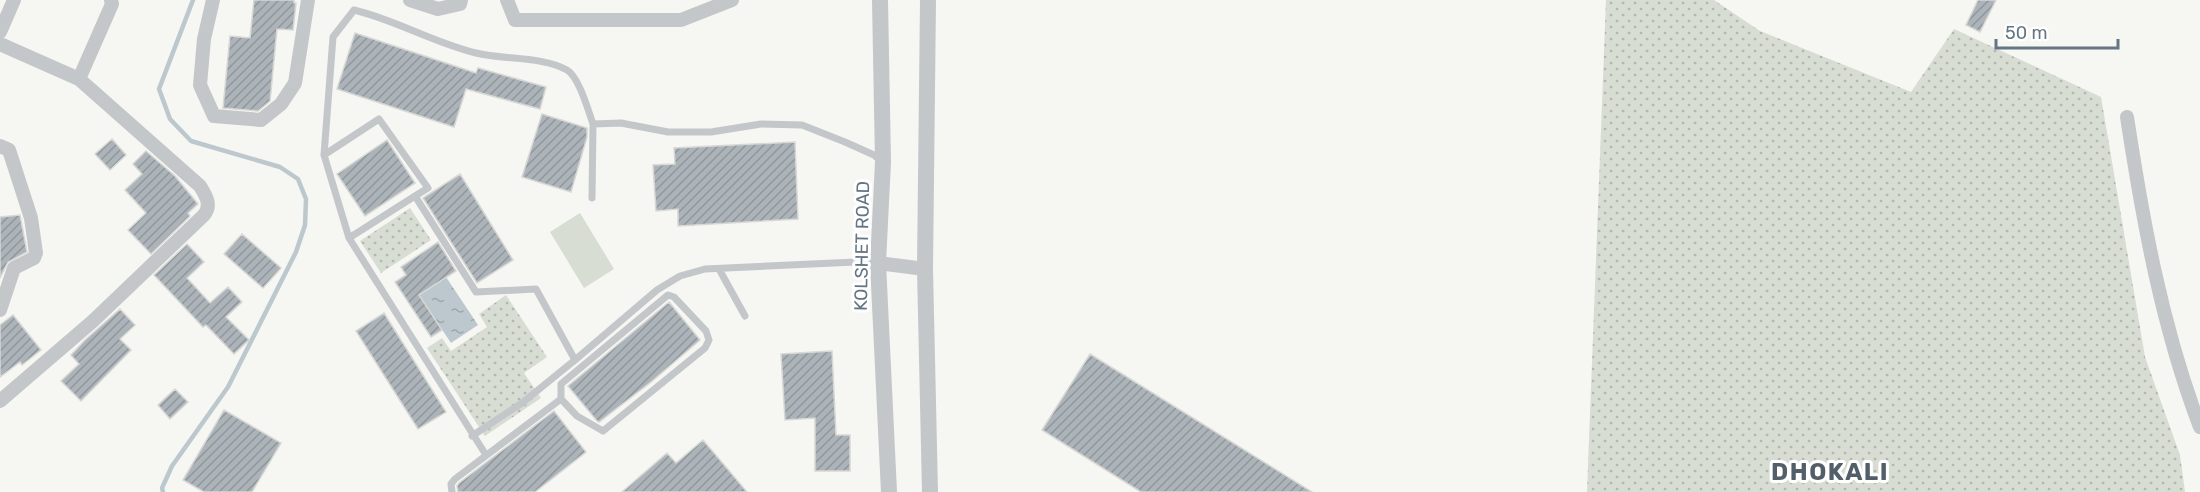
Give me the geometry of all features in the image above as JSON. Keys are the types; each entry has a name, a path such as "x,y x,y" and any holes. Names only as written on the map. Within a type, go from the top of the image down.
{"street":[{"path":"0,32 14,0"},
{"path":"80,80 112,4 111,0"},
{"path":"213,0 204,39 200,85 214,116 261,120 281,104 295,83 308,0"},
{"path":"410,0 438,9 460,4 461,0"},
{"path":"507,0 515,20 559,21 681,20 732,0"},
{"name":"KOLSHET ROAD","path":"880,0 883,162 878,264 889,492"},
{"path":"928,0 925,269 930,492"},
{"path":"0,44 80,80 200,186 206,196 208,206 204,215 93,321 0,401"},
{"path":"2127,117 2142,217 2165,315 2200,427"},
{"path":"0,146 9,150 30,218 36,253 34,258 15,268 0,310"},
{"path":"878,264 925,269"}],"lane":[{"path":"486,455 349,238 324,155 333,37 354,10 378,16 476,53 552,65 569,71 576,82 593,124 592,198"},
{"path":"324,155 379,119 428,188 349,238"},
{"path":"593,124 621,123 668,132 700,132 761,124 802,125 874,155 883,162"},
{"path":"415,196 476,292 536,289 575,360"},
{"path":"472,436 522,404 657,290 680,276 719,269 856,262 878,264"},
{"path":"719,269 745,316"},
{"path":"668,295 674,297 706,331 709,340 705,348 603,431 577,416 561,399 561,384 668,295"},
{"path":"452,492 451,484 454,479 561,399"}],"shaded area":[{"path":"1606,0 1714,0 1760,31 1911,92 1954,29 2101,97 2145,357 2180,455 2185,492 1587,492"},
{"path":"410,208 431,240 381,273 360,241"},
{"path":"580,213 614,269 584,288 550,232"},
{"path":"506,295 547,357 524,373 541,398 485,436 427,348 442,338 451,351 487,327 479,314"}],"water":[{"path":"446,277 478,325 451,343 419,295"}],"building":[{"path":"254,0 294,0 296,3 293,30 277,29 270,101 258,111 223,108 230,36 250,38"},
{"path":"1978,0 1996,0 1980,32 1966,25"},
{"path":"355,33 476,73 478,68 546,87 540,109 466,89 454,127 337,89"},
{"path":"542,114 587,128 587,137 571,192 522,177"},
{"path":"112,139 126,155 110,170 95,154"},
{"path":"387,140 415,183 365,216 337,174"},
{"path":"795,142 798,219 678,226 678,209 656,211 653,165 675,164 674,148"},
{"path":"146,151 175,176 198,204 188,213 190,216 151,254 128,230 146,213 125,190 142,174 133,164"},
{"path":"460,174 513,260 477,283 423,198"},
{"path":"20,215 27,252 8,262 0,278 0,217"},
{"path":"242,234 281,268 263,288 224,254"},
{"path":"438,242 456,271 419,295 442,330 431,337 395,282 406,275 401,267"},
{"path":"187,244 204,262 187,278 210,303 228,287 242,302 226,317 249,340 234,354 206,325 203,327 154,275"},
{"path":"669,302 700,340 651,382 599,422 597,421 568,386"},
{"path":"120,309 135,325 120,339 131,350 81,401 61,381 79,364 71,355"},
{"path":"384,313 446,412 418,429 356,331"},
{"path":"13,315 41,350 22,365 20,362 0,377 0,325"},
{"path":"832,351 836,435 850,435 850,471 815,471 815,418 785,420 781,354"},
{"path":"1090,354 1312,492 1141,492 1042,430"},
{"path":"175,389 188,402 170,419 158,405"},
{"path":"224,410 281,443 252,492 204,492 183,480"},
{"path":"554,411 586,452 535,492 458,492 459,483"},
{"path":"703,440 747,492 622,492 667,453 676,463"}],"waterway":[{"path":"163,492 162,488 172,466 228,387 296,252 305,225 306,199 298,179 280,167 191,141 170,119 159,89 193,0"}],"district":[{"name":"DHOKALI","path":"1830,472"}]}
